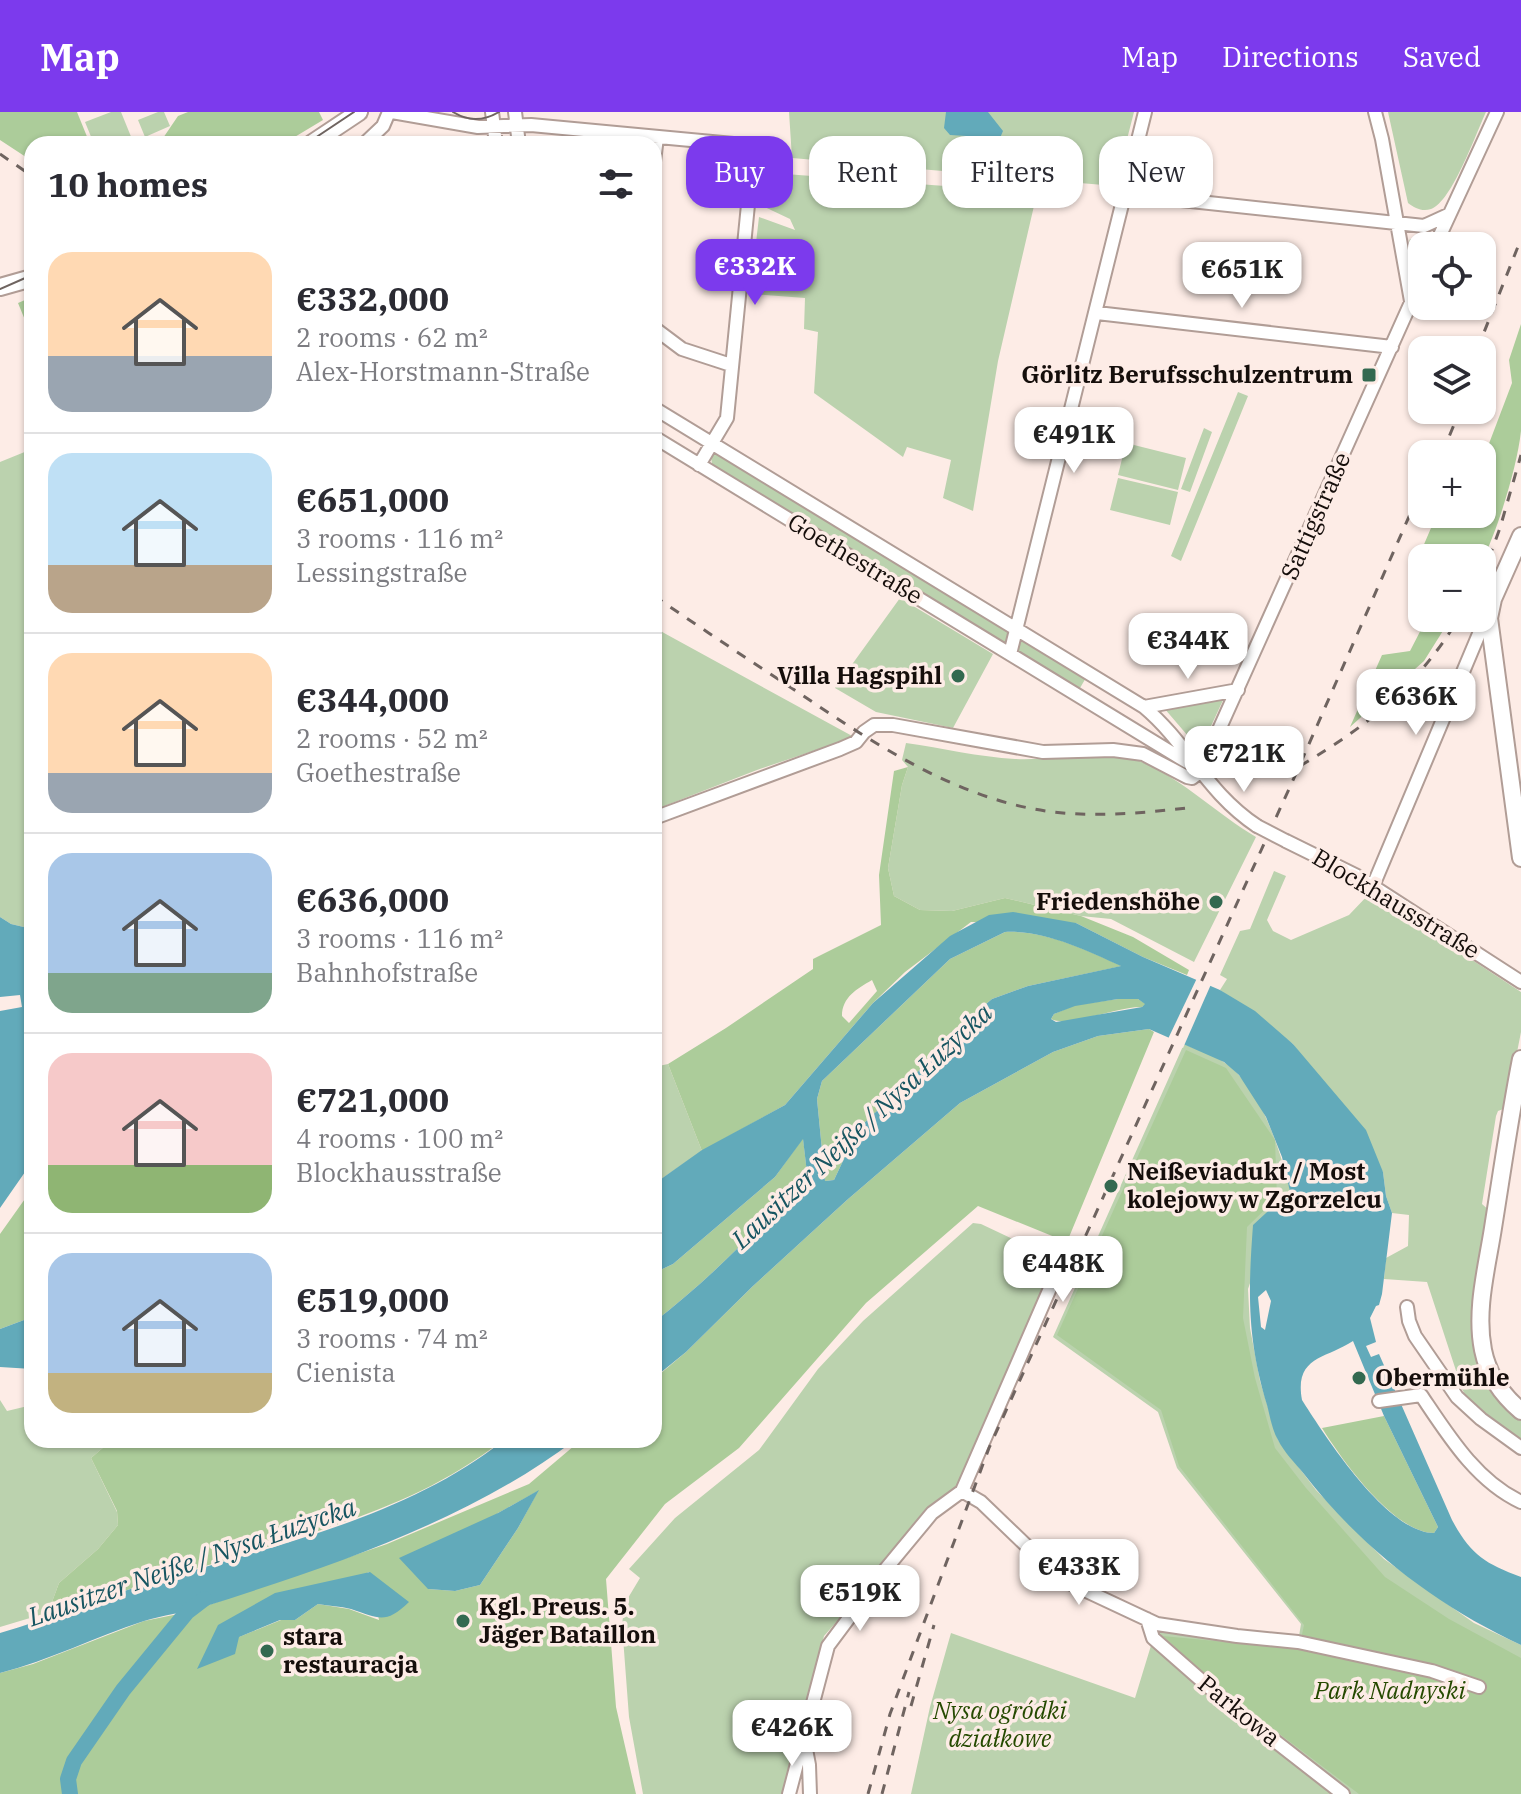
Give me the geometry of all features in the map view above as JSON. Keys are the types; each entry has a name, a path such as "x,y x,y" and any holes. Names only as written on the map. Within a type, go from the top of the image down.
{"main road":[{"path":"323,136 359,112"},
{"path":"1496,602 1519,546"},
{"path":"1493,632 1513,743 1521,858"},
{"path":"1521,1059 1489,1257 1481,1327 1483,1351 1492,1375 1504,1395 1521,1411"}],"street":[{"path":"372,136 391,112 478,127 494,127 516,119 649,136"},
{"path":"492,112 495,136"},
{"path":"1139,136 1145,112"},
{"path":"1375,112 1408,280"},
{"path":"1441,232 1497,112"},
{"path":"662,137 744,145 752,159 727,418 699,465"},
{"path":"1213,203 1424,226 1448,215"},
{"path":"1010,654 1122,208"},
{"name":"Sattigstraße","path":"1199,770 1408,311"},
{"path":"1097,313 1392,347"},
{"path":"662,334 682,349 731,365"},
{"name":"Goethestraße","path":"662,413 1144,707 1161,721 1199,770"},
{"name":"Goethestraße","path":"662,442 1166,747 1199,770"},
{"path":"1373,886 1480,632"},
{"path":"1144,707 1238,690"},
{"path":"662,815 840,749 856,742 874,725 901,726 1043,752 1132,752 1192,778 1199,770"},
{"name":"Blockhausstraße","path":"1199,770 1222,799 1257,826 1373,886 1521,982"},
{"path":"789,1794 828,1646 932,1513 962,1491 1064,1256"},
{"path":"1407,1307 1415,1336 1446,1382 1467,1407 1521,1448"},
{"path":"1379,1401 1421,1395 1470,1462 1491,1483 1521,1502"},
{"path":"962,1491 981,1502 1061,1579 1157,1624 1298,1642 1432,1671 1479,1687"},
{"name":"Parkowa","path":"1147,1619 1153,1638 1235,1710 1343,1794"},
{"path":"804,1739 810,1794"}],"green space":[{"path":"0,112 77,112 87,136 24,136 24,156 0,140"},
{"path":"111,112 121,112 131,136 91,136 85,122"},
{"path":"164,112 170,126 145,136 138,120"},
{"path":"188,112 319,112 323,120 296,136 164,136 178,116"},
{"path":"789,112 1134,112 1128,136 1099,136 1099,185 1083,183 1083,136 942,136 942,171 926,170 926,136 809,136 809,159 793,158 793,136 791,136"},
{"path":"1388,112 1486,112 1455,181 1439,204 1431,209 1419,209 1408,203"},
{"path":"793,175 809,176 809,208 926,208 926,185 942,186 942,208 1034,208 998,361 973,511 943,498 951,460 907,447 903,457 814,393 818,332 804,329 805,298 750,294 759,217 795,230 790,219 767,208 793,208"},
{"path":"24,300 24,318 18,303"},
{"path":"1521,324 1521,431 1511,480 1496,526 1496,440 1490,440 1512,383 1509,360"},
{"path":"1238,392 1248,396 1181,561 1171,556"},
{"path":"1204,428 1212,432 1190,492 1181,489"},
{"path":"1126,443 1186,458 1178,490 1118,475"},
{"path":"716,451 1010,629 1006,644 712,464 711,457"},
{"path":"24,452 24,927 0,917 0,462"},
{"path":"1118,478 1178,492 1170,525 1110,510"},
{"path":"1431,528 1495,528 1489,544 1424,544"},
{"path":"900,598 993,654 953,728 876,712 835,688"},
{"path":"662,632 854,737 662,807"},
{"path":"1420,632 1442,632 1424,661 1350,727 1382,655 1410,651"},
{"path":"1022,637 1087,676 1080,688 1018,651"},
{"path":"1224,698 1200,750 1164,708"},
{"path":"906,743 1015,759 1099,756 1131,759 1159,770 1256,837 1194,962 1111,919 1081,916 1005,898 952,911 920,910 894,896 888,868 908,767 902,760"},
{"path":"908,767 888,868 894,896 920,910 952,911 1005,898 1081,916 1133,937 1189,970 1187,975 1076,923 971,922 905,972 873,1003 785,1105 702,1151 668,1064 813,969 813,959 881,925 879,875 894,771","holes":["872,980 877,991 849,1023 842,1016 845,1004 856,990"]},
{"path":"1274,871 1286,876 1267,920 1273,931 1291,940 1349,915 1370,893 1521,992 1521,1032 1506,1108 1498,1111 1496,1116 1482,1204 1491,1212 1477,1329 1521,1418 1521,1445 1471,1405 1462,1389 1427,1282 1384,1279 1386,1258 1408,1246 1409,1215 1392,1213 1383,1172 1293,1044 1220,990 1227,979 1220,975 1240,931 1250,929"},
{"path":"1005,932 1051,938 1122,966 1028,986 992,999 940,1042 930,1060 858,1129 834,1180 825,1181 817,1099 822,1081 950,959"},
{"path":"1138,999 1146,1004 1070,1021 1051,1019 1054,1014 1075,1005"},
{"path":"1149,1029 1154,1032 1067,1242 978,1206 866,1303 739,1448 665,1504 606,1579 616,1707 636,1794 0,1794 0,1673 33,1664 144,1621 188,1612 387,1544 529,1484 572,1448 662,1448 662,1372 847,1200 960,1103 1053,1052 1098,1036","holes":["538,1491 518,1528 480,1585 455,1591 428,1589 498,1513","369,1572 379,1620 349,1609 318,1604 295,1620 281,1620 239,1637"]},
{"name":"Park Nadnyski","path":"1184,1044 1225,1063 1250,1089 1269,1124 1292,1197 1278,1202 1248,1289 1250,1328 1260,1381 1278,1440 1316,1490 1384,1559 1474,1623 1521,1645 1521,1794 911,1794 930,1707 951,1633 1135,1698 1153,1639 1147,1619 1298,1642 1301,1624 1177,1468 1158,1412 1053,1337"},
{"name":"Park Nadnyski","path":"1186,1050 1226,1068 1275,1140 1277,1198 1247,1227 1243,1318 1255,1378 1275,1448 1385,1577 1449,1619 1521,1658 1521,1794 1359,1794 1232,1698 1163,1636 1299,1649 1304,1625 1179,1466 1161,1410 1057,1335"},
{"path":"668,1064 702,1151 662,1178 662,1065"},
{"path":"803,1138 807,1173 734,1252 662,1315 662,1269 673,1264 775,1177"},
{"path":"24,1200 24,1320 0,1329 0,1234"},
{"path":"973,1223 1053,1258 1028,1325 959,1483 824,1636 784,1794 643,1794 629,1717 622,1624 625,1603 640,1578 629,1569 675,1518 759,1450 818,1369 863,1321"},
{"path":"0,1400 7,1411 24,1407 24,1448 103,1448 91,1458 117,1512 118,1525 98,1549 59,1583 49,1610 0,1627"},
{"path":"1384,1416 1438,1527 1434,1533 1419,1530 1386,1508 1342,1458 1322,1428"},
{"path":"103,1448 492,1448 447,1477 359,1517 88,1602 49,1610 59,1583 98,1549 118,1525 117,1511 91,1458"}],"water":[{"path":"946,112 988,112 1003,131 1001,136 967,136 950,135 944,128"},
{"name":"Lausitzer Neiße / Nysa Łużycka","path":"1013,912 1076,923 1143,957 1220,990 1255,1011 1293,1044 1366,1130 1383,1172 1392,1213 1382,1294 1370,1318 1376,1342 1366,1346 1371,1357 1379,1354 1459,1532 1480,1556 1521,1577 1521,1645 1460,1612 1402,1573 1326,1501 1280,1444 1260,1381 1252,1337 1250,1272 1253,1225 1278,1202 1291,1196 1282,1157 1266,1117 1239,1075 1224,1062 1149,1029 1098,1036 1053,1052 960,1103 847,1200 662,1372 662,1315 734,1252 807,1173 803,1139 775,1177 673,1264 662,1269 662,1178 702,1150 785,1105 873,1003 950,936 989,915","holes":["1005,932 1035,934 1064,942 1121,966 1028,986 992,999 940,1042 930,1060 858,1129 834,1180 825,1181 817,1099 822,1081 950,959","1138,999 1145,1004 1056,1022 1051,1019 1054,1014 1075,1006","1266,1290 1271,1301 1265,1330 1261,1327 1258,1297","1353,1341 1384,1416 1438,1527 1434,1533 1416,1529 1378,1500 1341,1458 1302,1400 1301,1386 1308,1367"]},
{"path":"0,917 24,927 24,1174 0,1208 0,1011 22,1007 20,995 0,997"},
{"path":"24,1320 24,1368 0,1367 0,1329"},
{"path":"493,1448 563,1448 489,1495 396,1539 203,1607 144,1621 0,1673 0,1633 131,1589 335,1527 424,1490"},
{"path":"539,1490 480,1585 455,1591 428,1589 399,1558 498,1513"},
{"path":"370,1572 409,1602 394,1614 382,1618 318,1604 295,1620 280,1620 239,1637 235,1654 197,1669 218,1625 275,1593"}],"pier":[{"path":"1198,976 1212,982 1183,1048 1167,1041"}],"waterway":[{"path":"70,1794 68,1779 74,1761 123,1690 187,1612 204,1599"}],"tram line":[{"path":"318,136 354,112"},
{"path":"453,112 476,119 499,112"},
{"path":"0,289 24,278"}],"railway":[{"path":"0,154 24,170"},
{"path":"1483,336 1521,239"},
{"path":"1448,440 1454,424"},
{"path":"1494,544 1521,455"},
{"path":"868,1794 890,1714 989,1448 1294,778 1408,519"},
{"path":"662,601 856,731 918,767 983,795 1018,806 1053,812 1120,814 1187,808"},
{"path":"1300,766 1348,735 1389,703 1408,685 1449,632"},
{"path":"911,1706 934,1625"},
{"path":"882,1794 909,1692"}],"place":[{"name":"Görlitz Berufsschulzentrum","path":"1369,375"},
{"name":"Villa Hagspihl","path":"958,676"},
{"name":"Friedenshöhe","path":"1216,902"},
{"name":"Neißeviadukt / Most kolejowy w Zgorzelcu","path":"1111,1186"},
{"name":"Obermühle","path":"1359,1378"},
{"name":"Kgl. Preus. 5. Jäger Bataillon","path":"463,1621"},
{"name":"stara restauracja","path":"267,1651"}],"park label":[{"name":"Nysa ogródki działkowe","path":"1000,1725"}]}
